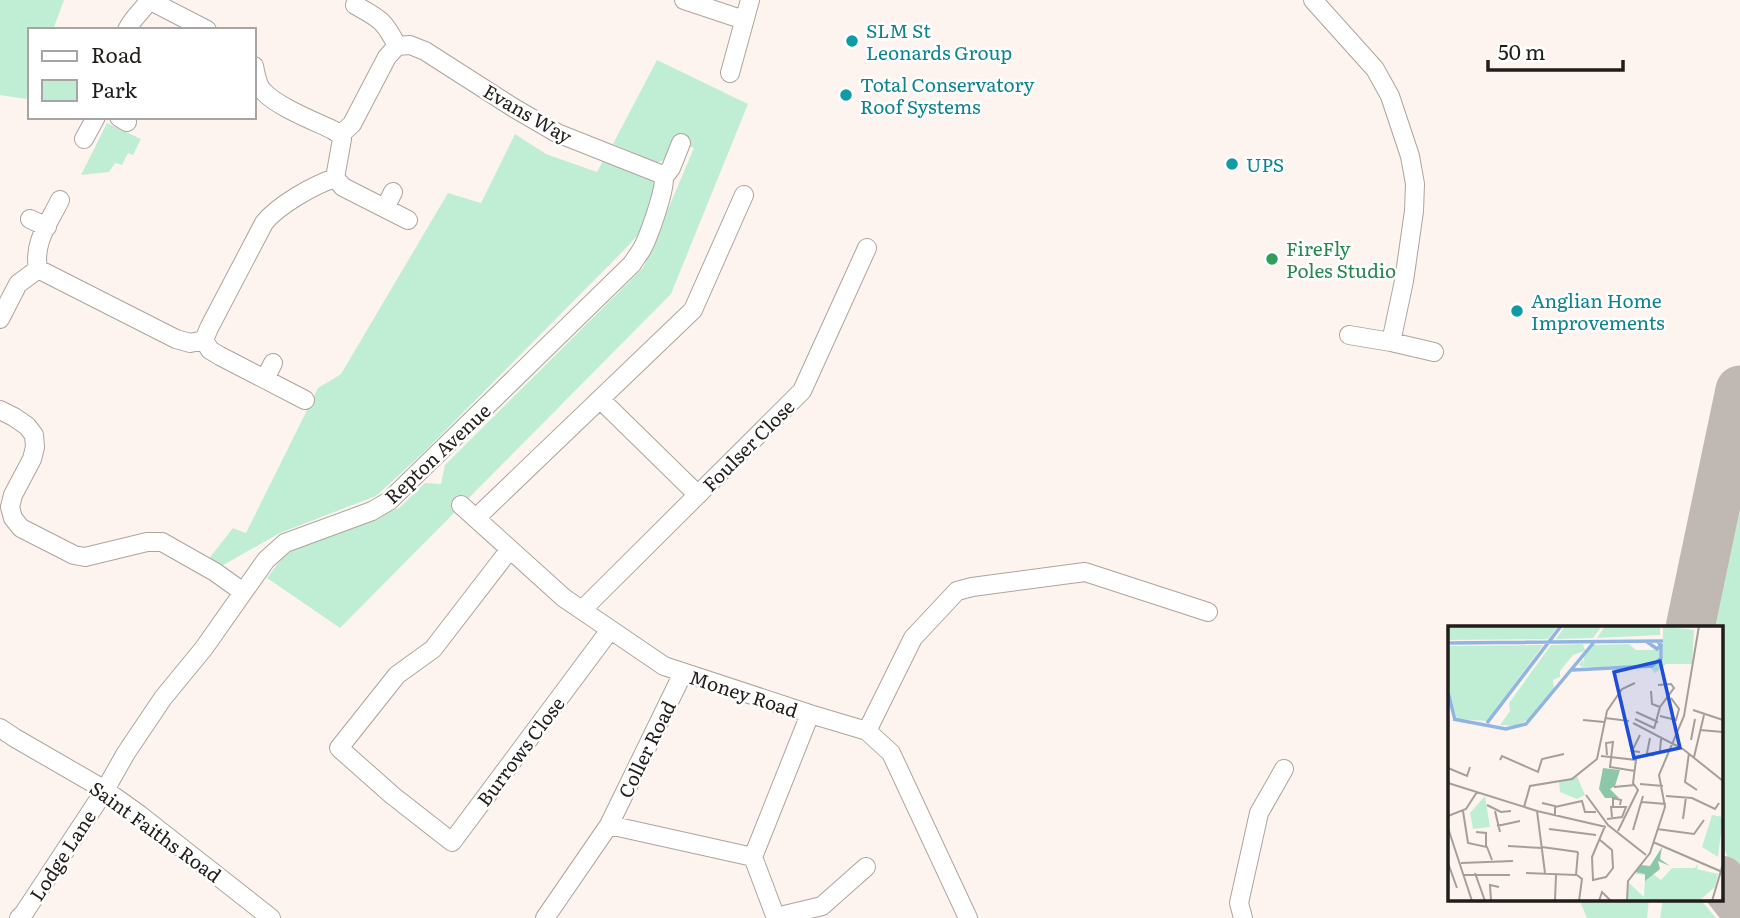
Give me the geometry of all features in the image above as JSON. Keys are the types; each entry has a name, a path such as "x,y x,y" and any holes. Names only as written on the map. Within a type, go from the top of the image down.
{"street":[{"path":"128,28 149,0 203,28"},
{"path":"684,0 744,20"},
{"path":"730,73 750,0"},
{"path":"1313,0 1375,69 1390,96 1410,156 1415,184 1414,211 1404,281 1391,342"},
{"path":"340,135 352,124 387,57 397,46 381,19 355,5"},
{"name":"Evans Way","path":"397,46 410,45 425,51 557,133 664,177"},
{"path":"256,75 262,91 275,102 340,135 342,139 335,178"},
{"path":"84,139 95,119"},
{"name":"Repton Avenue","path":"105,790 163,698 204,648 266,560 285,543 372,511 389,501 632,264 642,250 662,195 664,177 671,168 681,143"},
{"path":"335,178 343,187 389,200 408,220"},
{"path":"204,340 272,212 335,178"},
{"path":"476,518 693,310 744,195"},
{"path":"38,269 38,242 60,200"},
{"path":"30,219 47,227"},
{"name":"Foulser Close","path":"582,610 802,391 867,248"},
{"path":"38,269 176,339 190,343 204,340"},
{"path":"0,318 18,284 38,269"},
{"path":"1349,335 1434,352"},
{"path":"204,340 210,350 269,371 305,400"},
{"path":"600,399 698,495"},
{"path":"0,410 15,417 34,435 36,447 32,459 13,495 10,507 13,518 21,528 74,555 85,557 147,542 162,542 215,572 243,593"},
{"name":"Money Road","path":"461,505 564,598 664,666 867,731 891,753 968,918"},
{"name":"Burrows Close","path":"510,549 433,649 397,675 339,748 423,820 452,842 610,630"},
{"path":"867,731 913,638 957,591 1085,572 1208,612"},
{"name":"Coller Road","path":"545,918 609,825 683,673"},
{"path":"810,714 752,857 776,917 822,906 866,867"},
{"name":"Saint Faiths Road","path":"0,727 105,790 271,918"},
{"path":"1243,918 1238,903 1259,813 1284,769"},
{"name":"Lodge Lane","path":"19,918 105,790"},
{"name":"Coller Road","path":"609,825 752,857"}],"green space":[{"path":"0,0 64,0 54,28 28,28 26,99 0,95"},
{"path":"657,60 748,104 671,294 340,628 267,578 283,557 299,546 399,508 425,483 441,484 445,465 643,268 694,148 681,143 671,157 657,163 613,144"},
{"path":"107,123 141,139 133,155 128,153 122,165 115,163 109,172 81,175"},
{"path":"515,134 546,154 597,172 605,157 654,175 660,189 650,221 425,451 376,496 280,533 218,568 210,557 233,528 246,533 318,388 341,374 448,193 481,203"},
{"path":"1740,508 1740,882 1722,845 1722,626 1715,626"},
{"path":"1579,900 1649,900 1647,918 1587,918"},
{"path":"1663,900 1701,900 1716,918 1660,918"}],"taxiway":[{"path":"1690,626 1740,390"},
{"path":"1722,881 1740,904"}],"place":[{"name":"SLM St Leonards Group","path":"852,41"},
{"name":"Total Conservatory Roof Systems","path":"846,95"},
{"name":"UPS","path":"1232,164"},
{"name":"FireFly Poles Studio","path":"1272,259"},
{"name":"Anglian Home Improvements","path":"1517,311"}]}
